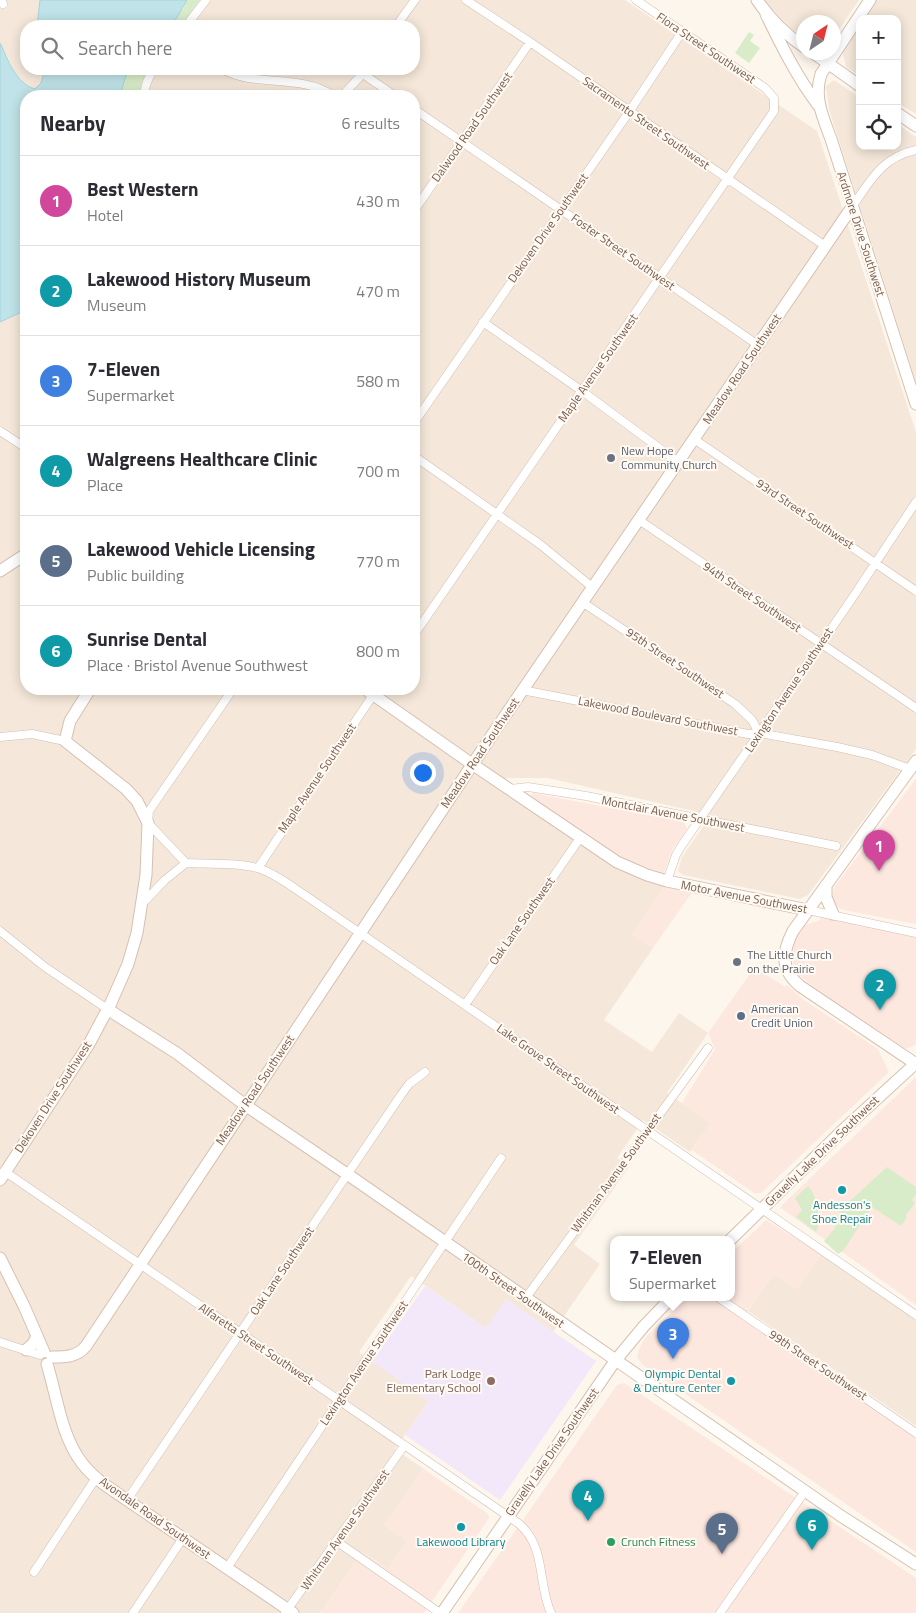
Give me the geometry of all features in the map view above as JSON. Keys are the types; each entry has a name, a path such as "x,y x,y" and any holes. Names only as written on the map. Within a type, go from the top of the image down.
{"street":[{"path":"191,20 206,0"},
{"path":"400,20 415,0"},
{"name":"Sacramento Street Southwest","path":"466,0 530,42 825,246"},
{"name":"Flora Street Southwest","path":"636,0 765,88 774,98"},
{"path":"757,0 766,14 781,46 818,105"},
{"name":"Ardmore Drive Southwest","path":"870,0 821,74 818,105 832,142 916,404"},
{"path":"766,14 785,34 796,42"},
{"name":"Dekoven Drive Southwest","path":"420,414 629,112 682,32"},
{"name":"Dalwood Road Southwest","path":"420,202 530,42"},
{"path":"823,60 856,83"},
{"path":"145,90 150,75"},
{"path":"237,75 244,78 304,83 323,90"},
{"path":"348,90 362,75"},
{"path":"369,75 388,90"},
{"name":"Maple Avenue Southwest","path":"420,626 774,112 774,98"},
{"name":"Foster Street Southwest","path":"420,113 758,345"},
{"path":"901,116 916,125"},
{"name":"Meadow Road Southwest","path":"46,1357 69,1356 83,1350 472,764 852,207 880,167 893,158 916,150"},
{"path":"832,236 841,230 850,231 858,236 864,245"},
{"path":"483,322 582,391 678,462"},
{"path":"0,431 20,444"},
{"name":"93rd Street Southwest","path":"694,439 916,591"},
{"path":"420,460 541,545 592,587"},
{"name":"Lexington Avenue Southwest","path":"667,881 676,855 916,502"},
{"name":"94th Street Southwest","path":"638,520 916,708"},
{"path":"0,571 20,558"},
{"name":"95th Street Southwest","path":"582,602 735,704 752,720 759,733"},
{"name":"Lakewood Boulevard Southwest","path":"522,690 748,734 759,733 837,747 913,765"},
{"path":"65,741 70,721 86,695"},
{"name":"Dekoven Drive Southwest","path":"2,1175 89,1044 108,1009 128,964 137,933 146,875 149,811 228,695"},
{"name":"Maple Avenue Southwest","path":"258,868 369,695"},
{"name":"Motor Avenue Southwest","path":"377,695 472,764 616,862 667,881 833,914 846,919 916,933"},
{"path":"0,737 32,734 65,741 126,789 137,801 148,823 186,863 143,902"},
{"path":"913,765 808,910 786,944 784,960 789,974 800,986 916,1064"},
{"name":"Montclair Avenue Southwest","path":"510,789 528,788 586,796 836,846"},
{"name":"Oak Lane Southwest","path":"465,1005 580,838"},
{"name":"Lake Grove Street Southwest","path":"186,863 258,868 270,873 359,932 916,1315"},
{"path":"826,885 826,897 833,914"},
{"name":"100th Street Southwest","path":"0,931 45,967 182,1056 245,1105 525,1299 806,1492 916,1564"},
{"name":"Whitman Avenue Southwest","path":"525,1299 708,1048"},
{"name":"Gravelly Lake Drive Southwest","path":"734,1236 844,1129 916,1064"},
{"name":"Oak Lane Southwest","path":"127,1500 405,1089 424,1072"},
{"name":"Lexington Avenue Southwest","path":"227,1568 501,1158"},
{"name":"Alfaretta Street Southwest","path":"2,1175 140,1265 524,1528 533,1539 536,1548 551,1613"},
{"path":"0,1258 24,1306 46,1357"},
{"name":"Gravelly Lake Drive Southwest","path":"441,1613 615,1361 668,1301"},
{"name":"99th Street Southwest","path":"723,1301 916,1433"},
{"path":"26,1350 33,1344 37,1336"},
{"path":"0,1342 46,1357"},
{"name":"Avondale Road Southwest","path":"46,1357 68,1438 82,1463 96,1478 289,1612"},
{"name":"Whitman Avenue Southwest","path":"289,1612 404,1446"},
{"path":"34,1572 96,1478"},
{"path":"720,1613 806,1492"},
{"path":"133,1613 182,1538"},
{"path":"336,1542 441,1613"}],"shaded area":[{"path":"0,0 40,0 38,20 20,20 20,75 43,75 41,83 35,89 28,87 19,79 0,43"},
{"path":"206,0 625,0 817,131 916,432 916,749 808,895 800,899 683,875 678,871 682,857 711,815 548,778 506,778 500,788 616,868 665,886 632,934 653,948 604,1020 652,1052 679,1013 708,1033 667,1093 711,1123 690,1152 643,1120 617,1158 629,1167 574,1245 600,1264 553,1332 506,1300 486,1328 411,1276 359,1352 429,1401 395,1449 424,1469 384,1525 408,1541 388,1569 362,1552 320,1613 0,1613 0,322 20,313 20,695 420,695 420,90 145,90 151,75 420,75 420,20 191,20"},
{"path":"764,0 859,0 841,27 841,15 796,15 796,32"},
{"path":"876,0 916,0 916,114 901,105 901,15 866,15"},
{"path":"856,30 856,73 846,67 842,50"},
{"path":"834,80 856,95 856,150 901,150 901,127 916,137 916,382 829,109 826,86"},
{"path":"916,779 916,924 837,907 833,901 835,886"},
{"path":"532,793 680,821 684,822 687,829 672,850 664,873 623,860 536,800 532,797"},
{"path":"665,886 693,891 653,948 632,934"},
{"path":"821,917 916,937 916,1045 905,1049 826,997 798,974 793,964 791,952 796,939 805,925 820,920"},
{"path":"755,967 785,987 787,985 804,1000 878,1049 889,1072 761,1193 754,1193 692,1150 710,1123 682,1103 715,1049 708,1033"},
{"path":"916,1077 916,1305 781,1208"},
{"path":"766,1220 821,1254 797,1290 774,1274 748,1311 745,1320 916,1437 916,1552 643,1365 637,1358 645,1338 683,1301 735,1301 735,1249"},
{"path":"821,1254 916,1319 916,1426 748,1311 774,1274 797,1289"},
{"name":"Park Lodge Elementary School","path":"425,1286 486,1328 506,1299 596,1361 500,1500 405,1435 429,1401 372,1362"},
{"path":"624,1383 916,1578 916,1613 458,1613 617,1385"},
{"path":"424,1469 488,1514 489,1518 424,1613 320,1613 362,1552 388,1569 408,1541 384,1525"}],"green space":[{"path":"187,0 200,0 185,20 171,20 183,9"},
{"path":"749,32 754,35 750,41 760,48 749,63 735,53"},
{"path":"125,75 146,75 140,90 119,90 125,82"},
{"path":"887,1167 916,1187 916,1194 912,1200 915,1203 901,1226 872,1207 843,1251 838,1254 824,1241 835,1228 840,1210"},
{"path":"808,1186 811,1189 817,1208 818,1228 816,1232 796,1217 802,1210 795,1198"}],"water":[{"path":"40,0 187,0 174,20 38,20"},
{"path":"0,43 18,76 28,86 35,89 41,83 43,75 126,75 122,90 20,90 20,313 0,322"}],"place":[{"name":"New Hope Community Church","path":"611,458"},
{"name":"Best Western","path":"879,871"},
{"name":"The Little Church on the Prairie","path":"737,962"},
{"name":"Lakewood History Museum","path":"880,1010"},
{"name":"American Credit Union","path":"741,1016"},
{"name":"Andesson's Shoe Repair","path":"842,1190"},
{"name":"7-Eleven","path":"673,1359"},
{"name":"Park Lodge Elementary School","path":"491,1381"},
{"name":"Olympic Dental & Denture Center","path":"731,1381"},
{"name":"Walgreens Healthcare Clinic","path":"588,1521"},
{"name":"Lakewood Library","path":"461,1527"},
{"name":"Crunch Fitness","path":"611,1542"},
{"name":"Sunrise Dental","path":"812,1550"},
{"name":"Lakewood Vehicle Licensing","path":"722,1554"}]}
